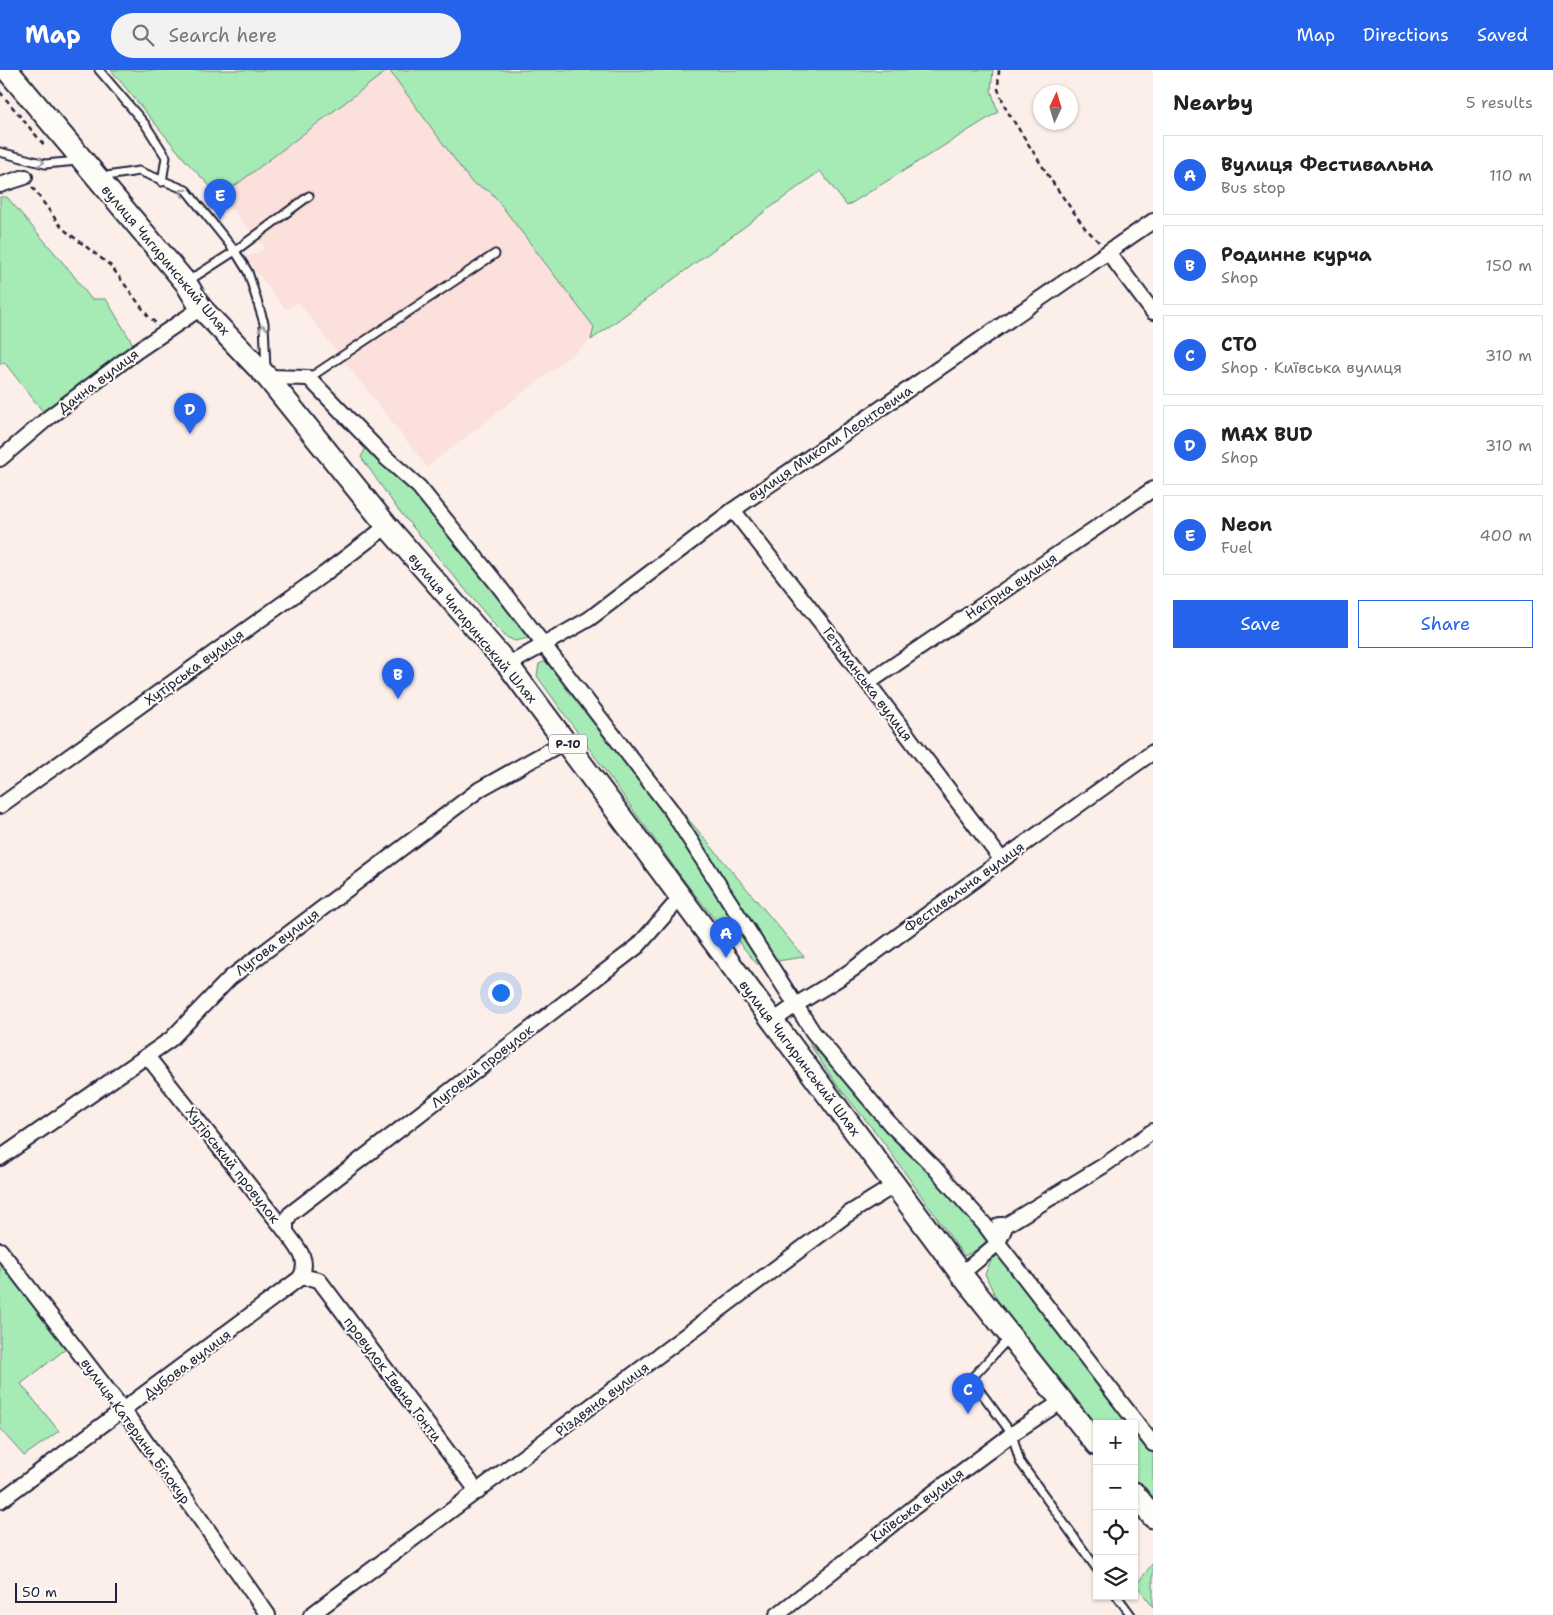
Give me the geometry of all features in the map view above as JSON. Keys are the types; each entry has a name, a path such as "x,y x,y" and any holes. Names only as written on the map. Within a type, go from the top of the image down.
{"main road":[{"name":"вулиця Чигиринський Шлях","path":"7,70 186,283 201,308 267,377 387,526 508,665 961,1274 1093,1440"},
{"path":"1138,1498 1153,1516"}],"street":[{"path":"0,185 25,177"},
{"name":"вулиця Миколи Леонтовича","path":"508,665 524,654 544,646 589,619 733,510 1153,221"},
{"path":"1108,252 1153,312"},
{"name":"Дачна вулиця","path":"0,459 48,418 137,351 167,333 201,308"},
{"path":"267,377 309,378 386,458 418,487 671,810 813,1032 891,1125 933,1166 985,1225 1153,1444"},
{"name":"Нагірна вулиця","path":"868,683 1153,489"},
{"name":"Гетьманська вулиця","path":"733,510 868,683 1001,859"},
{"name":"Хутірська вулиця","path":"0,806 387,526"},
{"name":"Лугова вулиця","path":"0,1158 172,1039 230,978 480,788 566,741"},
{"name":"Фестивальна вулиця","path":"774,1021 795,1004 845,975 1001,859 1153,752"},
{"name":"Луговий провулок","path":"286,1232 286,1222 290,1214 638,946 680,898"},
{"name":"Хутірський провулок","path":"147,1056 286,1232 305,1259 306,1270 300,1278"},
{"path":"985,1225 1006,1224 1103,1166 1153,1131"},
{"name":"Різдвяна вулиця","path":"311,1615 848,1214 895,1185"},
{"path":"961,1274 998,1243 1006,1224"},
{"name":"вулиця Катерини Білокур","path":"0,1250 124,1411 268,1615"},
{"name":"провулок Івана Гонти","path":"300,1278 319,1280 478,1492"},
{"name":"Дубова вулиця","path":"0,1501 124,1411 300,1278"},
{"name":"Київська вулиця","path":"776,1615 814,1587 862,1546 1012,1434 1062,1401"}],"lane":[{"path":"99,70 145,124 166,157 162,182"},
{"path":"0,152 45,164 82,160"},
{"path":"97,177 139,171 162,182 186,190 248,272 264,323 267,377"},
{"path":"186,283 234,251 309,196"},
{"path":"309,378 495,254"},
{"path":"1011,1336 971,1379 1012,1434 1020,1462 1093,1562"},
{"path":"1120,1600 1131,1615"}],"path":[{"path":"999,70 998,89 1006,109 1055,186 1085,228 1108,252"},
{"path":"0,92 44,145"},
{"path":"25,177 62,228 111,266 148,316 167,333"}],"shaded area":[{"path":"389,70 472,183 491,192 594,327 591,340 427,467 298,302 286,310 246,258 265,248 221,196"}],"green space":[{"path":"111,70 388,70 220,197 185,160"},
{"path":"389,70 993,70 991,90 998,112 847,206 820,171 591,340 594,327 491,192 472,183"},
{"path":"0,197 7,197 71,272 91,299 106,299 137,351 48,418 4,362 0,365"},
{"path":"369,443 385,454 534,637 515,641 504,636 396,507 361,457"},
{"path":"553,658 804,957 757,964 737,940 717,922 685,882 537,676 539,664"},
{"path":"808,1042 841,1076 991,1243 964,1256 881,1139 837,1085"},
{"path":"0,1255 67,1348 21,1384 59,1431 24,1456 0,1429"},
{"path":"1003,1256 1127,1420 1093,1420 1093,1428 996,1298 985,1274 992,1258"},
{"path":"1138,1434 1153,1453 1153,1508 1138,1488"},
{"path":"1153,1563 1153,1607 1138,1588 1138,1582"}],"place":[{"name":"Neon","path":"220,220"},
{"name":"MAX BUD","path":"190,434"},
{"name":"Родинне курча","path":"398,699"},
{"name":"Вулиця Фестивальна","path":"726,958"},
{"name":"СТО","path":"968,1414"}]}
